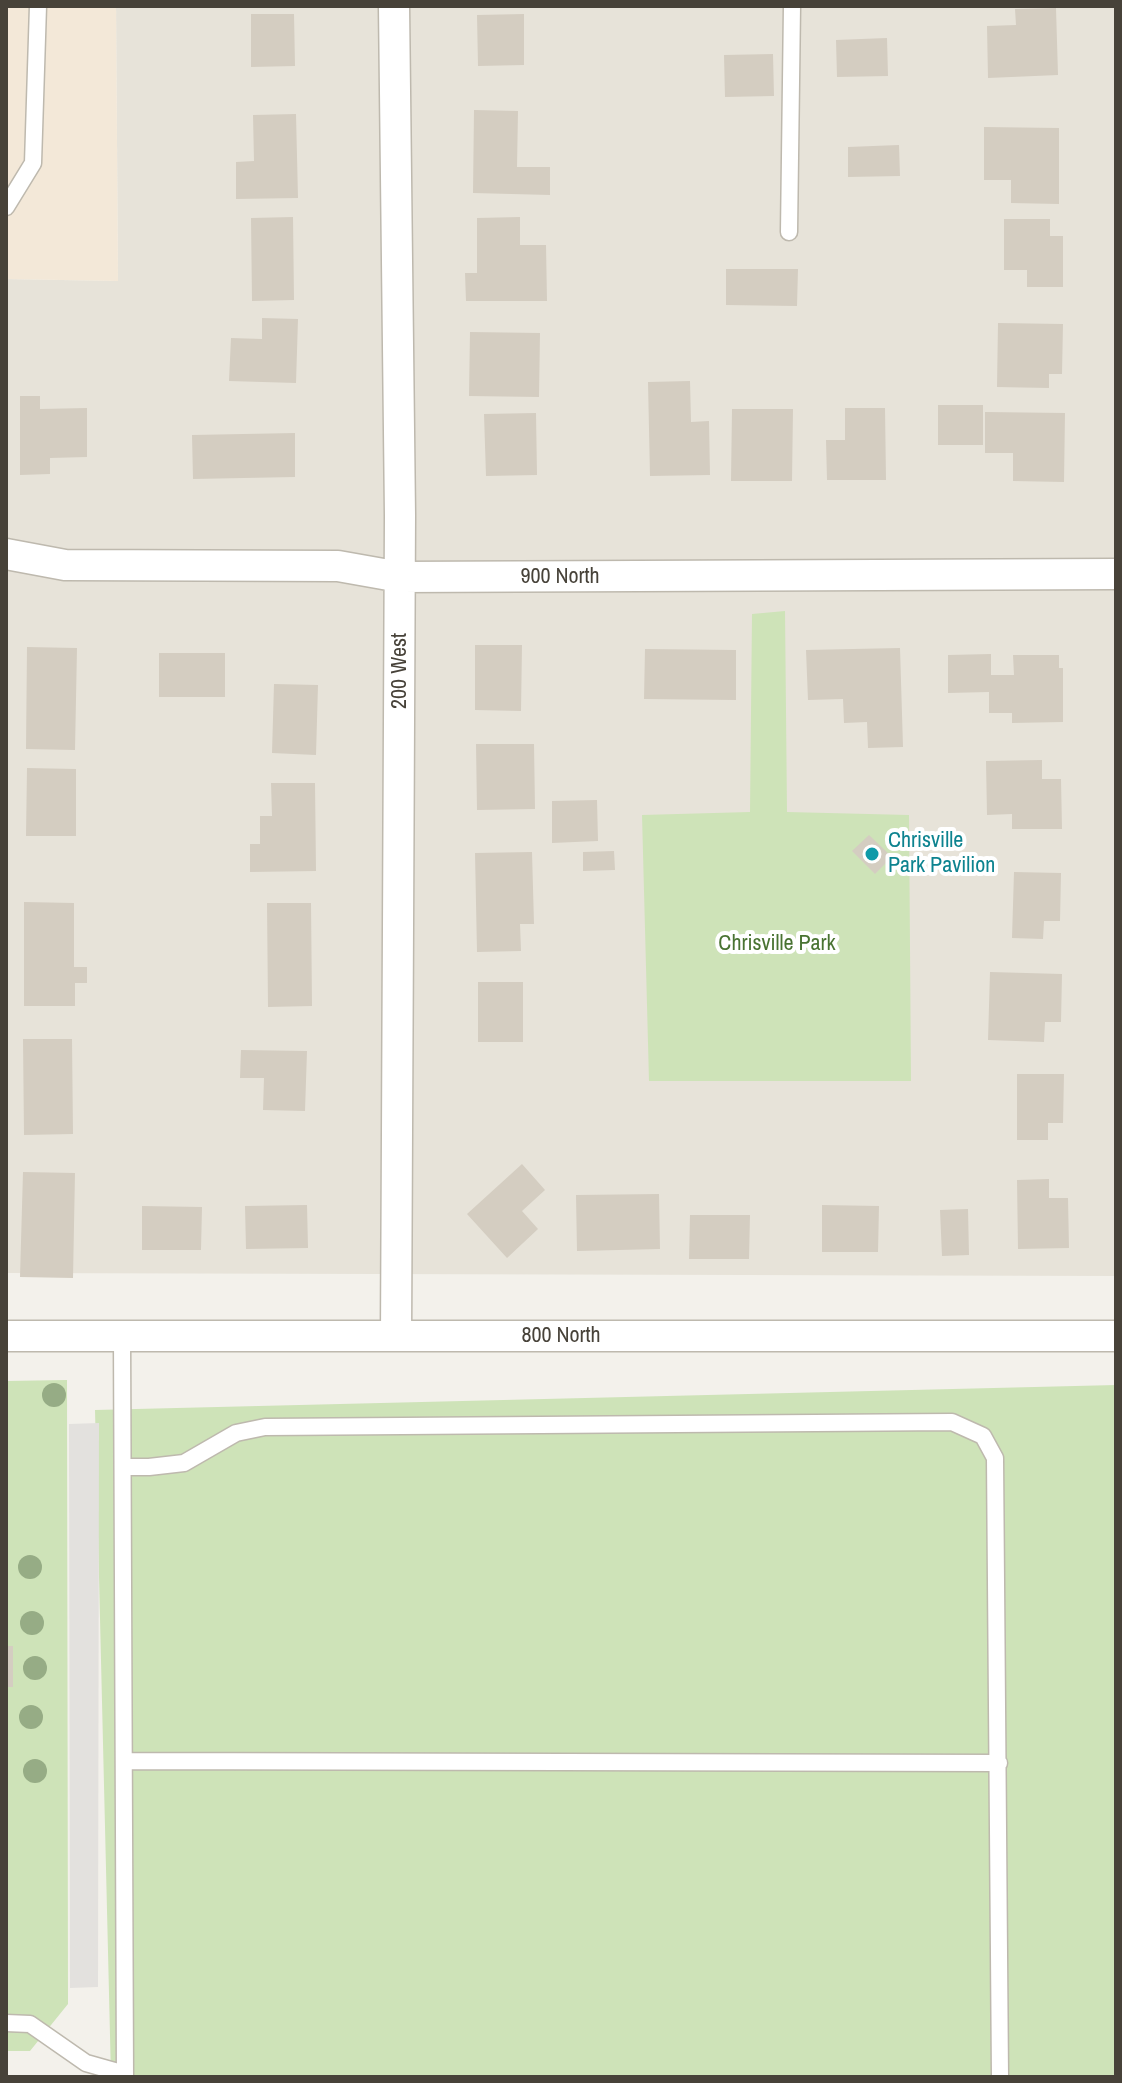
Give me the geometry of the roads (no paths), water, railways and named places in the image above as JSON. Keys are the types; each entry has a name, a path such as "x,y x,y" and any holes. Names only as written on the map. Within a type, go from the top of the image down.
{"street":[{"name":"200 West","path":"394,6 400,577 396,1336"},
{"name":"900 North","path":"6,554 65,565 338,566 400,577 1116,574"},
{"name":"800 North","path":"6,1336 1116,1336"}],"lane":[{"path":"6,207 33,163 38,6"},
{"path":"789,232 792,6"},
{"path":"6,2023 30,2024 86,2063 125,2076 122,1336"},
{"path":"123,1467 184,1463 236,1433 265,1427 952,1422 983,1436 995,1458 1000,2077"},
{"path":"124,1761 999,1763"}],"place":[{"name":"Chrisville Park Pavilion","path":"872,854"}],"park label":[{"name":"Chrisville Park","path":"777,944"}]}
